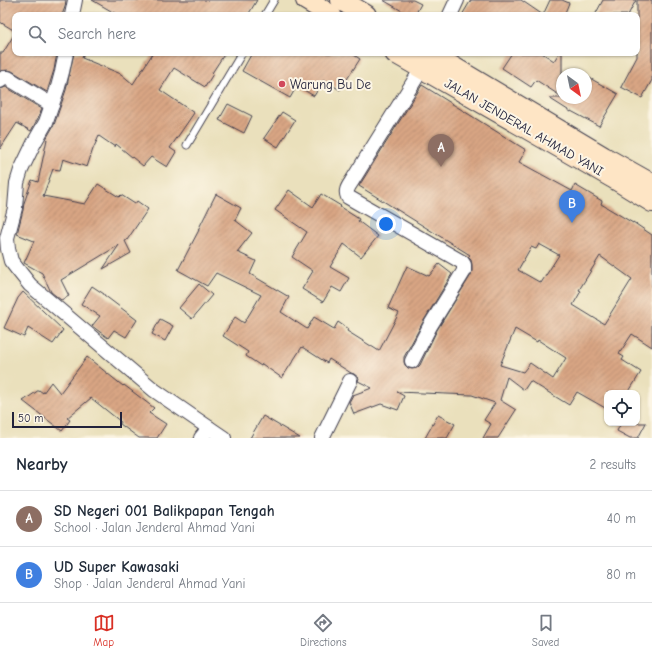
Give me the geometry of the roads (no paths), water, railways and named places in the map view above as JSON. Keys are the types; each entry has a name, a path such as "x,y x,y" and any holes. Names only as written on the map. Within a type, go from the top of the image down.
{"main road":[{"path":"306,0 326,12"},
{"path":"341,0 361,12"},
{"name":"JALAN JENDERAL AHMAD YANI","path":"429,57 652,184"},
{"name":"JALAN JENDERAL AHMAD YANI","path":"429,57 652,202"}],"street":[{"path":"73,12 75,0"},
{"path":"451,12 457,0"},
{"path":"65,56 62,72 46,122 26,158 17,183 15,208 6,238 11,261 30,285 205,433 224,438"},
{"path":"412,361 430,326 464,271 464,265 462,262 348,197 346,190 429,57"},
{"path":"0,81 4,78 8,78 52,105"},
{"path":"322,438 350,381"}],"lane":[{"path":"267,12 274,0"},
{"path":"187,145 240,56"}],"place":[{"name":"Warung Bu De","path":"282,84"},
{"name":"SD Negeri 001 Balikpapan Tengah","path":"441,167"},
{"name":"UD Super Kawasaki","path":"572,223"}]}
